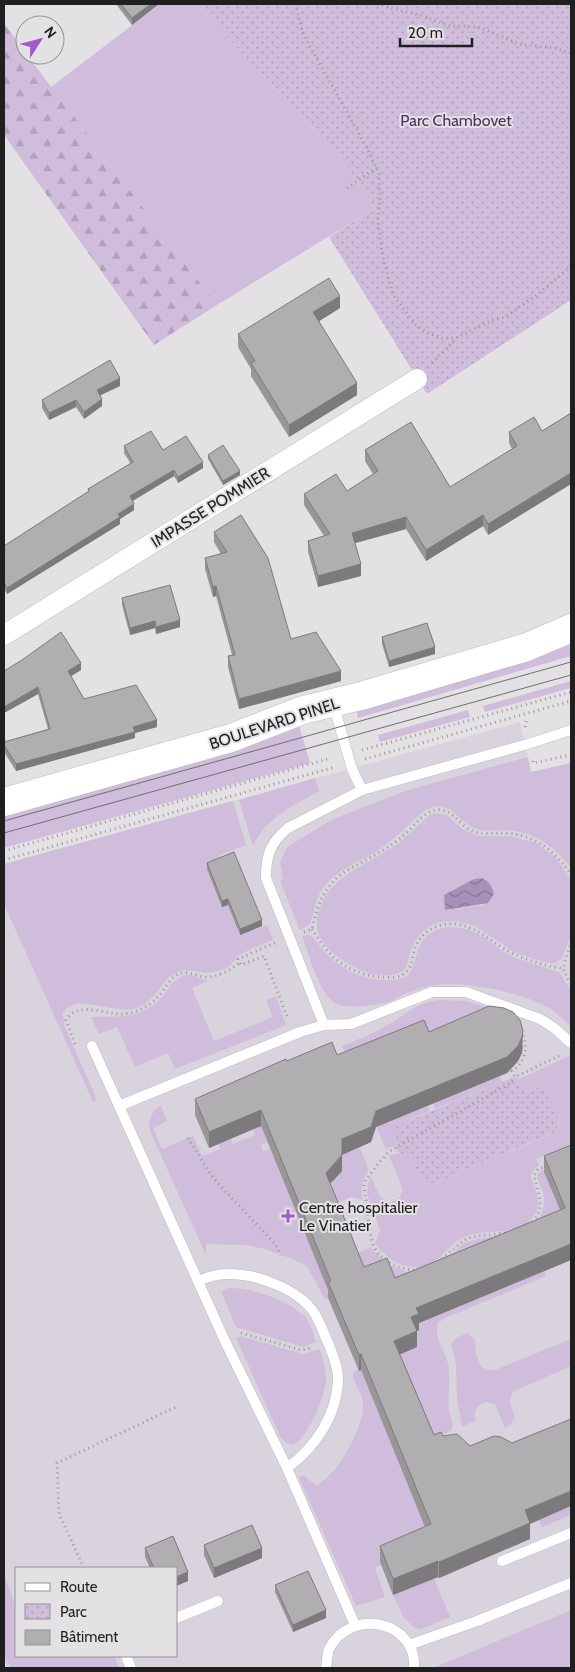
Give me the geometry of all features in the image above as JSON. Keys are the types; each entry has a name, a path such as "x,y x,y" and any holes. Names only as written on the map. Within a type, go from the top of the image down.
{"main road":[{"name":"BOULEVARD PINEL","path":"4,802 231,738 303,710 527,647 571,628"}],"street":[{"name":"IMPASSE POMMIER","path":"4,635 417,379"}],"lane":[{"path":"333,703 350,763 362,790"},
{"path":"324,1025 266,878 266,862 278,836 288,828 362,790 528,744 571,730"},
{"path":"119,1106 294,1034 324,1025 351,1024 432,992 466,992 540,1019 554,1027 571,1043"},
{"path":"92,1046 224,1339 287,1468 355,1625"},
{"path":"198,1281 211,1276 228,1274 265,1280 284,1288 301,1299 314,1312 323,1329 337,1366 338,1379 333,1404 325,1425 315,1442 301,1458 287,1468"},
{"path":"502,1561 571,1533"},
{"path":"409,1645 478,1621 571,1583"},
{"path":"178,1617 218,1601"},
{"path":"326,1668 329,1650 339,1635 355,1625 375,1623 395,1630 409,1645 414,1668"}],"path":[{"path":"297,4 303,34 366,146 379,174 378,222 382,253 394,294 417,326 428,333 442,338 456,338"},
{"path":"378,4 450,26 481,28 519,44 554,48 571,53"},
{"path":"347,188 376,168"},
{"path":"417,379 456,338 492,320 505,317 537,295 571,266"},
{"path":"360,750 524,707 571,692"},
{"path":"4,860 571,701"},
{"path":"532,758 533,763 571,755"},
{"path":"4,851 334,757"},
{"path":"563,969 523,958 475,930 456,924 446,924 430,930 421,937 414,949 411,965 404,974 388,978 374,977 350,970 341,964 320,942 312,930 319,903 334,880 384,850 434,810 446,811 474,832 481,834 515,834 539,842 562,860 571,874"},
{"path":"78,1049 66,1020 71,1013 88,1009 120,1014 136,1012 151,1003 178,974 187,972 204,977 210,976 234,967 240,962 238,959 290,937 312,930"},
{"path":"571,941 563,969 571,984"},
{"path":"240,962 241,965 264,956 294,1034"},
{"path":"514,1077 512,1071 521,1064 526,1046 525,1039 518,1028"},
{"path":"425,1268 412,1270 393,1264 385,1260 374,1246 364,1186 366,1179 388,1152 509,1084 514,1077 566,1053"},
{"path":"188,1138 213,1178 276,1245 281,1255"},
{"path":"529,1226 535,1220 540,1208 539,1192 534,1175 538,1169 555,1162"},
{"path":"439,1262 464,1240 472,1237 507,1233"},
{"path":"224,1339 237,1333 243,1333 301,1350 318,1345"},
{"path":"84,1567 59,1514 57,1463 176,1406"}],"shaded area":[{"name":"Centre hospitalier Le Vinatier","path":"520,722 531,772 571,763 571,1668 4,1668 4,864"}],"green space":[{"path":"160,4 196,4 341,158 375,208 217,305 51,87"},
{"name":"Parc Chambovet","path":"196,4 571,4 571,300 427,394 329,237 375,208 341,158"},
{"path":"4,23 15,38 15,65 35,65 217,305 154,345 4,135"},
{"path":"571,645 571,656 358,718 356,709"},
{"path":"571,681 571,688 485,712 483,706"},
{"path":"468,710 470,717 380,742 378,735"},
{"path":"299,725 310,763 4,848 4,816 240,750"},
{"path":"528,757 531,772 571,763 571,868 558,853 542,841 525,833 474,828 445,807 432,807 419,815 397,836 376,852 334,876 318,897 310,924 300,930 280,881 283,880 280,863 287,847 333,819 408,790"},
{"path":"315,778 319,791 281,813 265,827 253,846 239,800"},
{"path":"233,801 246,845 219,855 239,935 267,925 273,940 242,954 230,966 221,970 209,973 186,970 177,972 166,980 148,1001 134,1009 125,1010 85,1004 76,1004 68,1007 63,1013 64,1025 97,1100 93,1102 4,904 4,864"},
{"path":"434,813 447,815 461,828 477,836 510,836 536,843 556,858 571,880 571,935 562,958 556,963 549,963 531,958 514,952 475,926 455,921 439,922 431,925 419,935 411,949 406,968 396,974 370,973 344,961 332,952 323,942 317,925 319,910 328,893 344,877 398,843","holes":["480,878 490,884 494,894 484,905 446,910 473,879"]},
{"path":"446,927 470,930 484,937 505,953 559,972 571,990 571,1027 559,1015 540,1003 494,989 461,984 434,985 412,991 389,1002 379,1004 340,1005 329,998 319,982 302,936 312,936 327,954 352,972 373,979 394,980 408,975 424,938"},
{"path":"186,975 208,981 192,988 214,1041 273,1017 266,1000 276,996 286,1025 175,1069 168,1053 135,1067 117,1027 99,1034 91,1017 129,1015 145,1010 161,998 174,982"},
{"path":"442,1000 466,1001 491,1008 350,1065 342,1046 377,1031 417,1006"},
{"path":"569,1056 571,1059 571,1144 536,1159 539,1166 534,1169 531,1175 538,1206 537,1211 528,1223 511,1229 466,1236 453,1244 437,1259 423,1266 408,1267 392,1260 383,1253 375,1244 380,1230 367,1194 371,1176 378,1193 383,1199 391,1202 400,1197 403,1189 389,1156 402,1152 410,1155 420,1175 435,1183 552,1134 558,1129 559,1123 542,1085 526,1093 519,1079"},
{"path":"500,1076 502,1082 435,1109 433,1103"},
{"path":"515,1077 519,1079 526,1093 543,1085 557,1116 558,1128 555,1132 435,1183 422,1177 410,1155 398,1152 394,1135 398,1125"},
{"path":"428,1105 430,1111 402,1123 394,1141 396,1145 386,1149 376,1126"},
{"path":"161,1106 167,1121 153,1128 162,1149 193,1136 202,1156 220,1149 218,1144 231,1139 233,1144 255,1135 253,1130 261,1126 267,1142 261,1145 263,1151 270,1149 331,1297 329,1299 325,1299 307,1266 265,1249 246,1245 206,1244 206,1255 150,1131 151,1117"},
{"path":"360,1148 369,1170 364,1177 362,1185 363,1200 352,1197 333,1205 326,1188 333,1185 331,1179 342,1170 340,1156"},
{"path":"544,1169 565,1223 395,1294 363,1278 392,1266 410,1273 447,1260 462,1244 467,1242 528,1228 537,1221 542,1211 544,1198 537,1176"},
{"path":"371,1247 387,1265 361,1275 353,1255"},
{"path":"544,1271 546,1276 445,1318 438,1323 438,1339 448,1364 449,1411 453,1426 446,1433 429,1439 394,1357 416,1324"},
{"path":"228,1288 258,1292 289,1305 307,1319 316,1342 303,1347 236,1327 221,1291"},
{"path":"467,1333 475,1340 478,1360 486,1370 495,1370 571,1339 571,1366 512,1392 510,1403 515,1417 511,1424 505,1428 495,1404 486,1402 477,1408 475,1413 476,1420 462,1427 457,1397 456,1364 451,1343 456,1338"},
{"path":"240,1336 303,1354 319,1349 326,1375 323,1395 305,1434 294,1445 286,1443 280,1436 236,1338"},
{"path":"358,1369 361,1370 431,1540 375,1568 385,1597 356,1606 299,1478 303,1475 317,1486 330,1475 346,1454 363,1410 362,1399 353,1374"},
{"path":"571,1506 571,1515 542,1527 538,1520"},
{"path":"4,1574 15,1605 15,1657 114,1657 119,1668 11,1668 4,1657"},
{"path":"434,1578 450,1617 421,1629 415,1628 404,1618 393,1595"},
{"path":"571,1610 571,1668 434,1668 438,1666"}],"water":[{"path":"481,878 488,882 494,894 488,903 445,910 444,895 474,879"}],"building":[{"path":"121,4 151,4 132,18"},
{"path":"329,278 340,296 313,312 357,383 289,425 251,363 255,361 238,334"},
{"path":"110,360 120,378 97,390 102,399 84,412 76,400 49,413 42,400"},
{"path":"571,413 571,473 488,524 483,515 426,550 406,517 352,533 361,564 318,576 308,541 330,534 304,494 336,474 347,491 378,471 365,450 411,422 450,487 517,446 509,432 534,417 542,431"},
{"path":"151,431 163,450 186,436 203,462 178,477 174,470 130,496 134,504 118,514 120,517 7,588 4,582 4,546 89,491 88,489 133,462 124,446"},
{"path":"223,445 240,471 223,481 208,455"},
{"path":"241,515 268,558 291,639 316,632 341,671 239,699 228,656 235,655 216,586 213,587 205,558 227,552 214,532"},
{"path":"170,585 180,620 156,627 155,621 130,628 122,598"},
{"path":"427,623 435,647 389,661 382,637"},
{"path":"61,632 81,663 68,671 84,699 136,685 157,720 133,727 135,732 16,764 4,742 50,729 38,687 4,707 4,671"},
{"path":"234,852 262,920 240,929 228,899 222,901 207,863"},
{"path":"489,1006 504,1008 513,1012 520,1020 523,1031 518,1046 507,1057 376,1111 371,1127 342,1139 342,1155 326,1173 364,1267 387,1258 395,1278 565,1208 544,1156 571,1145 571,1244 416,1308 419,1314 411,1317 417,1331 394,1341 434,1435 441,1432 443,1436 457,1434 470,1446 494,1436 501,1437 512,1443 571,1419 571,1491 525,1510 530,1523 439,1562 393,1579 380,1546 431,1524 361,1354 359,1355 328,1282 331,1281 261,1110 209,1132 195,1099 286,1059 287,1061 332,1042 337,1055 424,1020 429,1032"},
{"path":"252,1525 262,1548 214,1568 204,1545"},
{"path":"173,1536 188,1572 178,1576 178,1567 154,1567 145,1548"},
{"path":"308,1571 326,1610 293,1625 275,1585"}],"tram line":[{"path":"4,821 571,662"},
{"path":"4,833 571,675"}],"place":[{"name":"Centre hospitalier Le Vinatier","path":"288,1216"}]}
